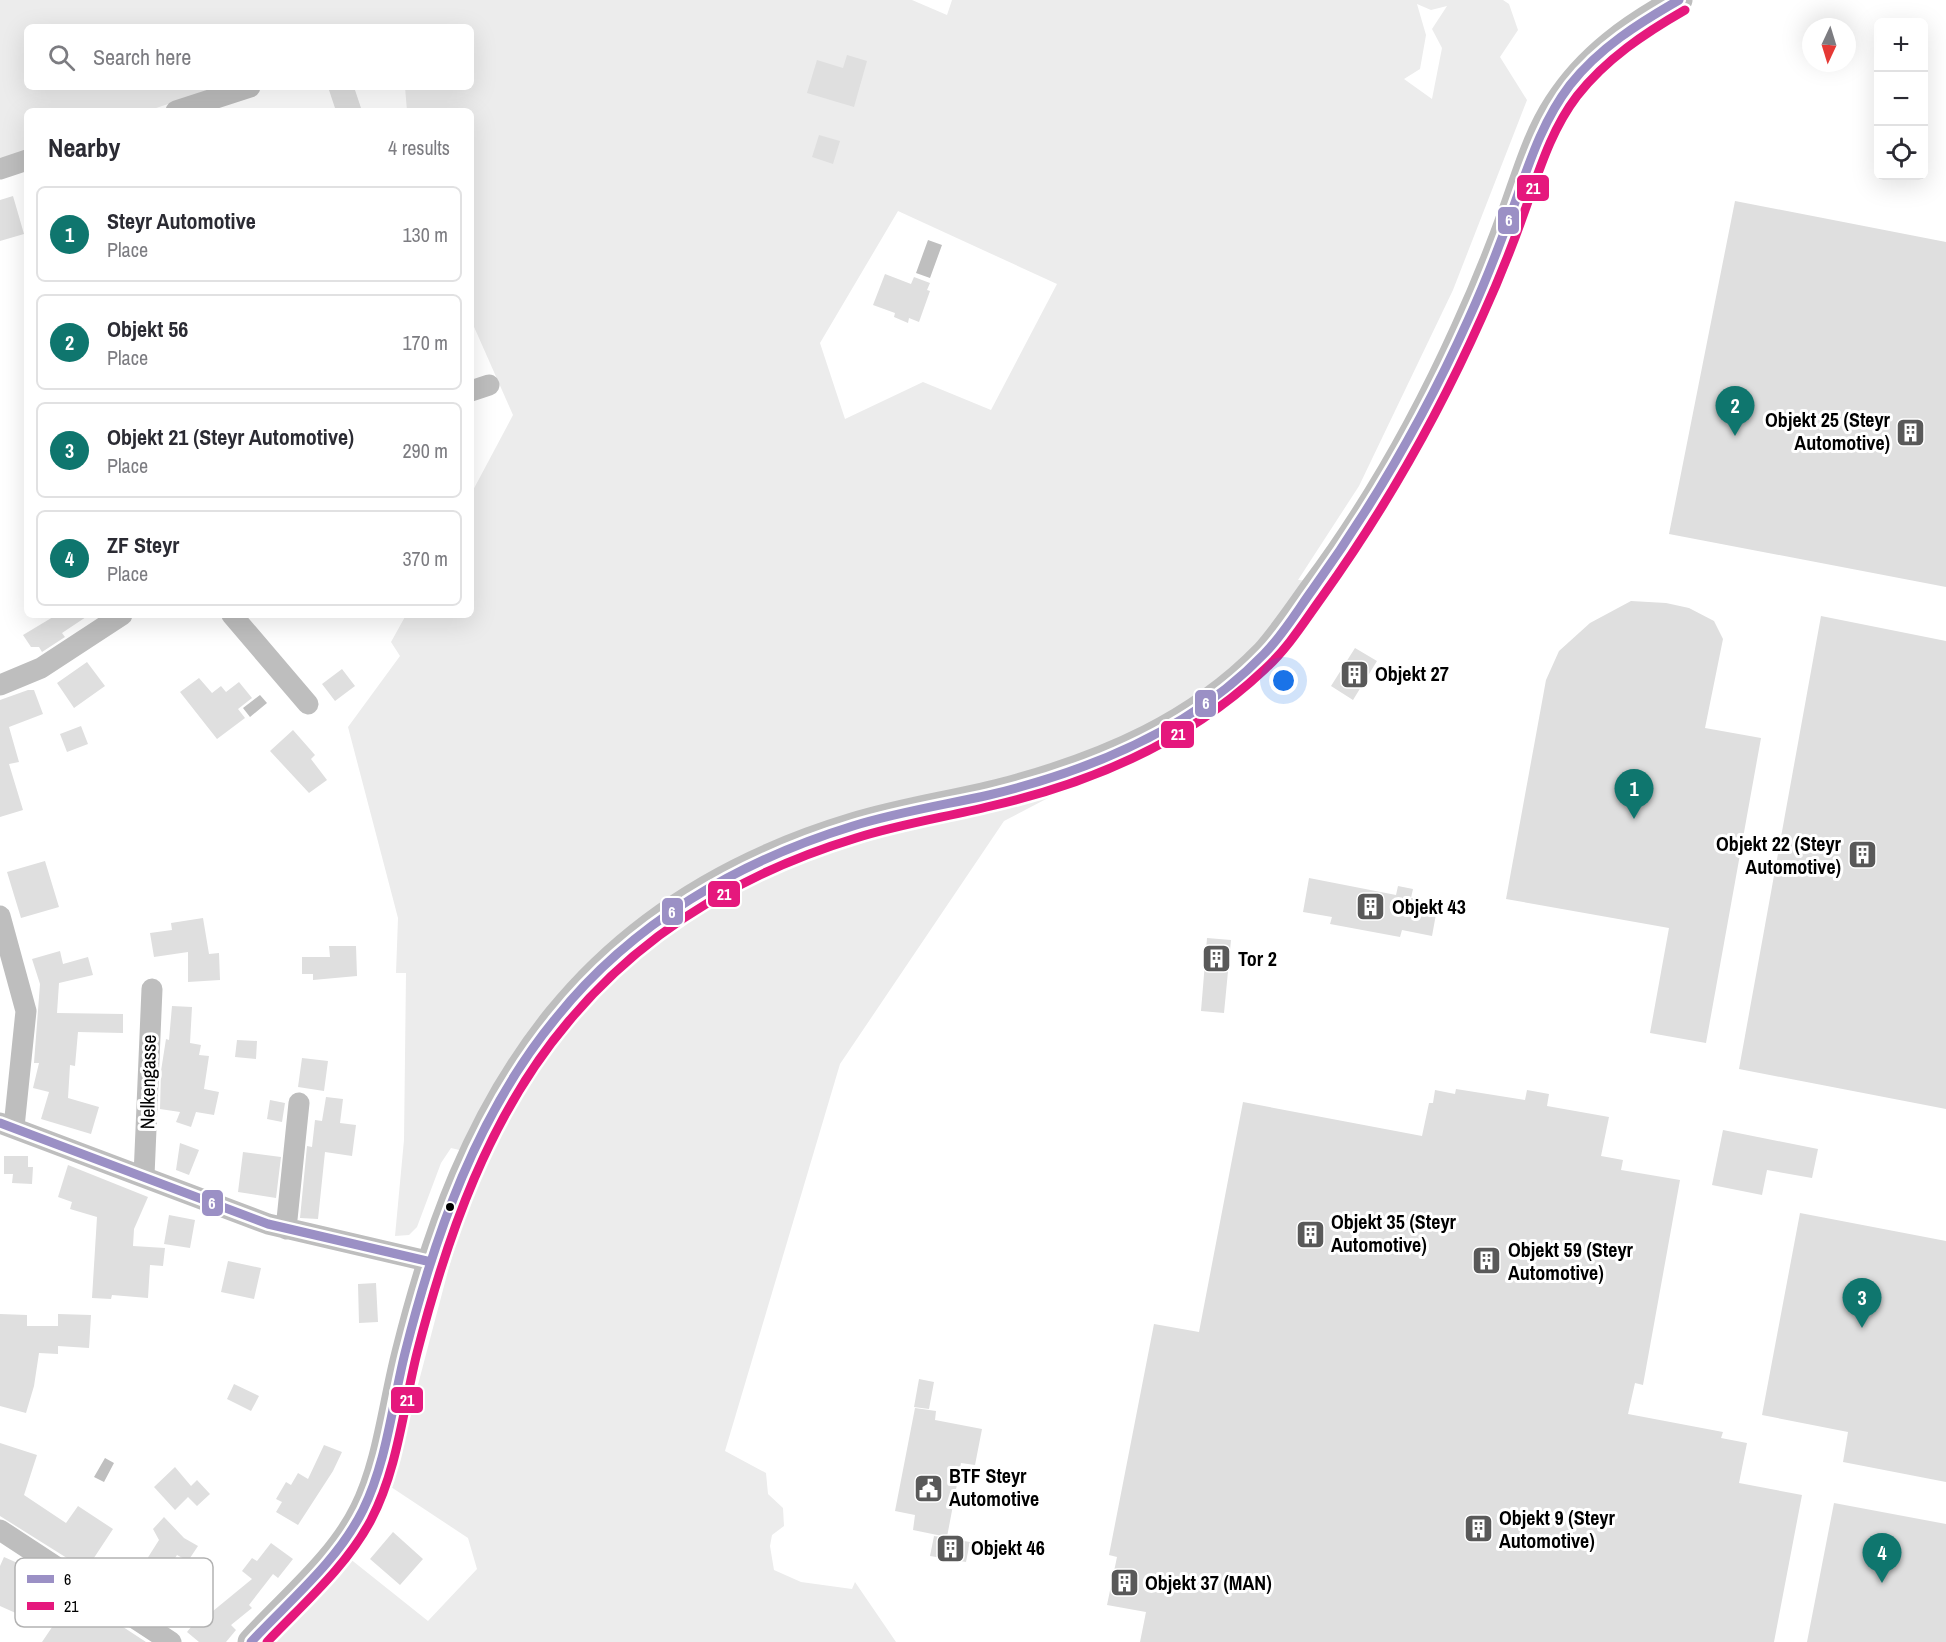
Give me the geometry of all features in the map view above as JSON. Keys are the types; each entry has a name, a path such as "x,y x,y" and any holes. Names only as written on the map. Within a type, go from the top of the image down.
{"street":[{"path":"251,1642 338,1549 366,1505 378,1470 410,1332 460,1176 499,1097 532,1048 586,982 613,957 678,905 749,864 789,847 857,824 1010,789 1083,766 1152,737 1204,707 1225,691 1267,650 1333,562 1361,520 1431,399 1483,286 1535,147 1558,102 1582,71 1616,39 1679,0"},
{"path":"185,108 241,90"},
{"path":"0,169 24,161"},
{"path":"0,685 41,668 117,618"},
{"path":"235,618 308,705"},
{"path":"0,916 26,1011 7,1125 286,1229 340,1239 431,1262"},
{"name":"Nelkengasse","path":"144,1176 152,989"},
{"path":"286,1229 299,1103"},
{"path":"0,1530 43,1558"},
{"path":"148,1627 171,1642"}],"shaded area":[{"path":"0,0 912,0 947,15 952,0 1503,0 1509,4 1518,30 1500,57 1527,100 1453,290 1359,486 1298,580 1329,582 1228,704 1004,821 840,1064 725,1451 766,1473 768,1494 783,1508 784,1526 772,1535 770,1546 774,1570 801,1582 852,1589 855,1582 896,1642 268,1642 349,1558 428,1621 477,1569 468,1538 391,1487 463,1214 485,1156 451,1148 441,1163 417,1227 409,1235 395,1236 404,1140 406,973 396,973 398,918 348,727 400,656 391,642 404,618 474,618 474,488 513,415 474,327 474,108 407,108 405,90 474,90 474,24 24,24 24,90 211,90 156,108 24,108 24,151 0,159","holes":["1417,4 1431,10 1447,6 1432,29 1442,48 1432,99 1404,79 1420,69 1426,35","898,211 1057,284 991,410 923,382 845,419 820,343"]},
{"path":"928,240 942,245 930,278 916,273"},
{"path":"260,695 267,703 250,717 243,708"},
{"path":"105,1458 114,1463 104,1482 94,1477"}],"building":[{"path":"847,55 867,61 854,107 807,93 817,60 843,68"},
{"path":"329,90 355,90 361,108 335,108"},
{"path":"819,135 840,141 833,164 812,157"},
{"path":"13,196 24,234 0,241 0,200"},
{"path":"1735,201 1946,242 1946,587 1669,534"},
{"path":"885,274 911,284 914,277 930,283 927,290 930,291 919,322 909,318 908,323 894,317 895,313 873,305"},
{"path":"1631,601 1666,603 1689,608 1714,621 1723,639 1705,728 1761,738 1706,1043 1650,1033 1669,928 1506,899 1546,680 1559,651 1590,623"},
{"name":"Objekt 22 (Steyr Automotive)","path":"1821,616 1946,641 1946,1109 1739,1069"},
{"path":"51,618 84,618 62,633 65,637 42,652 39,647 31,647 23,635"},
{"name":"Objekt 27","path":"1355,648 1377,661 1353,700 1331,686"},
{"path":"87,662 105,686 74,708 57,683"},
{"path":"342,669 355,686 335,701 322,684"},
{"path":"199,678 212,693 221,686 226,692 239,682 252,698 238,709 245,718 217,739 180,692"},
{"path":"34,690 43,714 9,727 19,762 9,764 23,810 0,817 0,700"},
{"path":"81,726 88,744 67,752 60,734"},
{"path":"293,730 315,755 311,759 327,780 309,793 270,751"},
{"path":"45,861 59,907 21,918 7,872"},
{"name":"Objekt 43","path":"1309,878 1396,895 1398,886 1413,889 1411,898 1438,903 1432,936 1402,930 1400,937 1330,924 1332,917 1303,912"},
{"path":"203,918 209,954 219,953 220,980 188,982 188,952 154,957 150,933 172,930 171,923"},
{"name":"Tor 2","path":"1207,938 1231,940 1224,1013 1201,1011"},
{"path":"329,946 356,946 357,976 313,980 313,974 302,974 302,957 330,957"},
{"path":"60,951 63,964 88,957 93,975 59,983 57,1013 123,1014 123,1033 78,1032 75,1066 70,1065 68,1098 99,1107 91,1134 41,1119 49,1092 33,1088 39,1063 34,1063 40,984 32,959"},
{"path":"172,1006 192,1007 190,1043 201,1045 199,1055 209,1056 204,1089 219,1092 214,1115 196,1112 191,1127 176,1122 180,1112 160,1109 161,1071 166,1039 169,1040"},
{"path":"237,1040 257,1041 256,1059 235,1057"},
{"path":"302,1058 328,1061 324,1091 298,1087"},
{"path":"1456,1089 1525,1100 1527,1090 1549,1094 1547,1106 1609,1117 1601,1156 1623,1160 1621,1170 1680,1180 1643,1385 1635,1383 1628,1414 1723,1432 1721,1438 1747,1443 1739,1483 1802,1495 1774,1642 1140,1642 1146,1612 1107,1605 1117,1557 1109,1555 1154,1324 1199,1332 1243,1102 1422,1136 1429,1103 1433,1103 1435,1090 1455,1094"},
{"path":"326,1097 343,1099 340,1123 356,1125 352,1156 325,1152 318,1219 300,1218 307,1146 312,1147 315,1120 322,1121"},
{"path":"270,1100 285,1103 282,1122 267,1119"},
{"path":"1723,1130 1818,1149 1812,1178 1767,1170 1762,1195 1712,1185"},
{"path":"180,1143 199,1150 189,1175 176,1170"},
{"path":"243,1152 281,1157 276,1198 238,1192"},
{"path":"4,1156 28,1156 28,1167 33,1167 32,1184 12,1183 13,1174 4,1174"},
{"path":"68,1165 148,1197 134,1229 133,1246 165,1248 163,1266 150,1265 148,1298 112,1295 111,1299 92,1298 97,1217 70,1209 72,1202 58,1197"},
{"path":"1800,1213 1946,1241 1946,1482 1843,1462 1848,1432 1762,1415"},
{"path":"169,1215 195,1220 190,1248 164,1244"},
{"path":"228,1261 261,1268 254,1299 221,1292"},
{"path":"376,1283 378,1322 359,1323 358,1284"},
{"path":"0,1314 27,1315 27,1326 58,1326 58,1314 91,1315 89,1348 58,1346 58,1354 39,1353 34,1386 26,1413 0,1406"},
{"path":"919,1379 934,1382 929,1409 914,1407"},
{"path":"234,1384 259,1396 251,1411 227,1399"},
{"name":"BTF Steyr Automotive","path":"915,1408 936,1411 935,1420 982,1429 975,1465 961,1463 947,1537 913,1530 915,1515 895,1511"},
{"path":"0,1443 37,1455 24,1495 66,1523 78,1506 113,1529 94,1558 67,1558 0,1516"},
{"path":"324,1445 342,1452 333,1471 298,1525 276,1512 282,1502 276,1499 286,1482 291,1485 298,1473 308,1479"},
{"path":"175,1467 191,1486 197,1480 210,1494 197,1506 188,1497 175,1510 154,1487"},
{"path":"1834,1503 1946,1524 1946,1642 1807,1642"},
{"path":"164,1517 184,1538 198,1546 190,1558 177,1555 175,1558 148,1558 159,1540 153,1529"},
{"path":"393,1532 423,1559 400,1585 370,1559"},
{"name":"Objekt 46","path":"934,1536 970,1542 966,1562 930,1556"},
{"path":"271,1543 293,1559 278,1578 273,1574 249,1605 252,1608 231,1625 236,1630 226,1642 199,1642 187,1632 191,1627 213,1627 213,1611 252,1579 242,1571 252,1558 257,1561"},
{"path":"4,1557 15,1562 15,1613 0,1606 0,1566"},
{"path":"52,1627 123,1627 146,1642 42,1642"}],"transit line":[{"name":"6","path":"251,1642 326,1564 340,1547 363,1510 378,1472 405,1353 445,1220 481,1135 503,1094 528,1055 556,1018 618,953 653,925 729,877 769,857 853,826 1027,785 1101,760 1172,725 1236,681 1271,647 1290,623 1357,524 1417,424 1475,305 1536,146 1560,100 1581,72 1607,48 1635,27 1679,0"},
{"name":"21","path":"267,1642 337,1569 371,1520 394,1459 417,1353 442,1265 474,1178 516,1096 541,1057 569,1021 630,959 699,908 736,887 775,868 856,838 1029,796 1102,772 1172,738 1204,718 1236,695 1265,669 1295,634 1345,564 1389,496 1429,426 1488,304 1546,151 1568,109 1600,70 1655,28 1685,10"},
{"name":"6","path":"0,1123 268,1224 431,1262"}],"place":[{"name":"Objekt 25 (Steyr Automotive)","path":"1911,432"},
{"name":"Objekt 56","path":"1735,436"},
{"name":"Objekt 27","path":"1354,674"},
{"name":"Steyr Automotive","path":"1634,819"},
{"name":"Objekt 22 (Steyr Automotive)","path":"1862,855"},
{"name":"Objekt 43","path":"1371,907"},
{"name":"Tor 2","path":"1217,959"},
{"name":"Objekt 35 (Steyr Automotive)","path":"1310,1234"},
{"name":"Objekt 59 (Steyr Automotive)","path":"1487,1261"},
{"name":"Objekt 21 (Steyr Automotive)","path":"1862,1328"},
{"name":"BTF Steyr Automotive","path":"928,1488"},
{"name":"Objekt 9 (Steyr Automotive)","path":"1478,1529"},
{"name":"Objekt 46","path":"950,1548"},
{"name":"Objekt 37 (MAN)","path":"1124,1583"},
{"name":"ZF Steyr","path":"1882,1583"}]}
